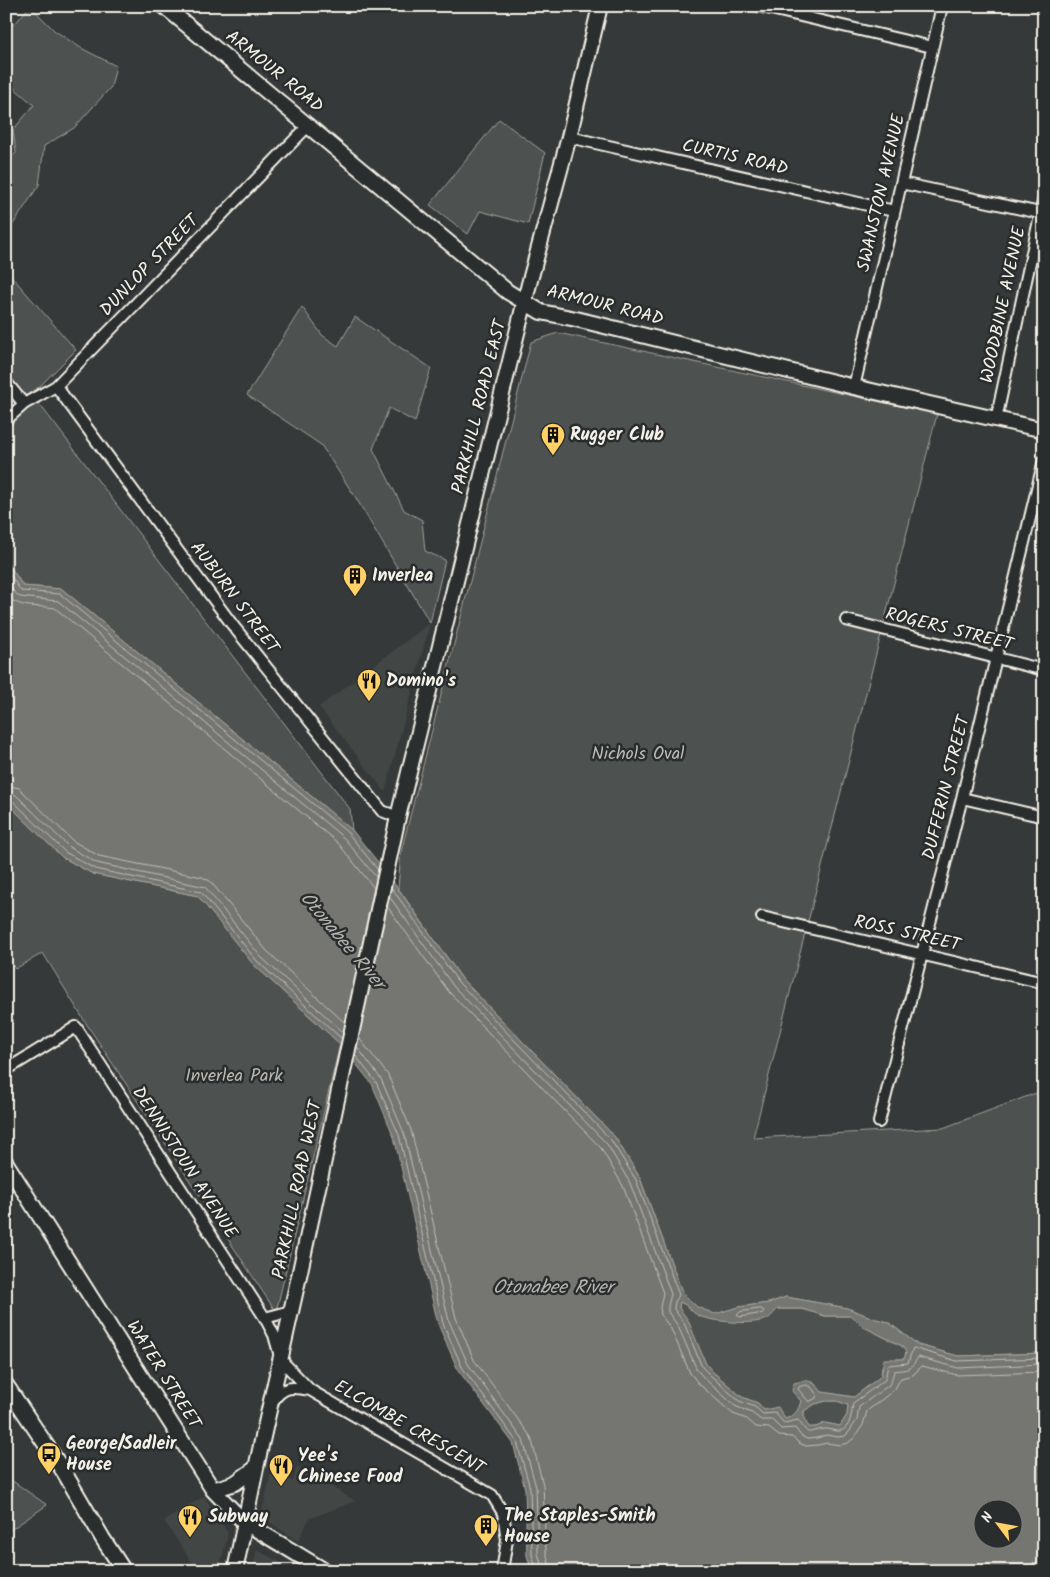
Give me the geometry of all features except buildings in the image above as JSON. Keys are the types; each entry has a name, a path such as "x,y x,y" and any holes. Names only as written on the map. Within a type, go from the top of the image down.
{"main road":[{"name":"ARMOUR ROAD","path":"164,6 508,292 541,312 854,387 1044,430"},
{"name":"PARKHILL ROAD EAST","path":"398,817 525,303 569,137 600,6"},
{"name":"PARKHILL ROAD WEST","path":"235,1571 244,1522 281,1360 398,817"},
{"name":"WATER STREET","path":"6,1163 213,1490 244,1522 325,1571"},
{"path":"6,1385 64,1472 124,1571"},
{"path":"213,1490 235,1483 256,1468"}],"street":[{"path":"758,6 790,10 932,47"},
{"name":"SWANSTON AVENUE","path":"854,387 942,6"},
{"name":"DUNLOP STREET","path":"6,420 24,404 56,386 309,125"},
{"name":"CURTIS ROAD","path":"569,137 894,211"},
{"path":"901,183 1040,213"},
{"name":"WOODBINE AVENUE","path":"996,420 1044,197"},
{"path":"6,382 24,404"},
{"name":"AUBURN STREET","path":"56,386 234,627 382,812 398,817"},
{"name":"DUFFERIN STREET","path":"879,1122 962,798 1044,460"},
{"name":"ROGERS STREET","path":"846,620 1044,670"},
{"path":"962,798 1044,817"},
{"name":"ROSS STREET","path":"762,917 1044,984"},
{"name":"DENNISTOUN AVENUE","path":"6,1070 76,1027 265,1318 274,1335 281,1360"},
{"path":"265,1318 291,1311"},
{"name":"ELCOMBE CRESCENT","path":"281,1360 310,1390 492,1495 503,1513 507,1540 502,1571"},
{"name":"ELCOMBE CRESCENT","path":"271,1404 279,1392 292,1387 310,1390"}],"shaded area":[{"path":"430,623 385,792 319,707"},
{"path":"297,1466 355,1501 309,1519 298,1541 265,1519 262,1512 271,1474 293,1481"},
{"path":"204,1496 228,1533 219,1571 198,1571 164,1521"},
{"path":"257,1550 297,1571 252,1571"}],"green space":[{"path":"30,6 55,31 81,48 116,66 111,87 74,128 44,146 39,185 6,235 6,163 16,153 13,130 34,105 6,81 6,18 14,25"},
{"path":"499,119 545,153 528,224 480,211 468,234 430,205"},
{"path":"6,270 76,350 39,387 25,396 6,375"},
{"path":"302,307 322,335 338,346 355,317 431,368 415,422 389,408 373,449 404,510 422,520 425,551 445,560 430,623 356,498 321,445 247,395"},
{"name":"Nichols Oval","path":"558,333 937,414 753,1138 943,1128 1044,1090 1044,1353 958,1356 918,1345 888,1322 847,1308 786,1297 769,1303 738,1307 715,1315 697,1307 682,1292 640,1178 615,1137 463,980 398,888 401,852 531,342"},
{"path":"37,401 350,809 352,830 62,589 23,586 6,560 6,425 24,408"},
{"name":"Inverlea Park","path":"6,802 62,857 93,874 198,896 253,964 340,1044 276,1312 82,1017 43,953 15,969 6,956"},
{"path":"680,1302 697,1315 720,1320 777,1309 802,1309 825,1316 852,1316 862,1326 902,1346 906,1352 905,1359 897,1359 882,1366 881,1376 854,1397 822,1392 813,1382 792,1391 801,1401 799,1409 793,1416 785,1419 764,1410 758,1403 742,1397 713,1372 706,1364 679,1308"},
{"path":"837,1401 848,1405 847,1415 840,1426 825,1423 809,1428 804,1419 804,1411 815,1404"},
{"path":"11,1480 47,1505 6,1533 6,1483"}],"water":[{"name":"Otonabee River","path":"6,560 23,586 62,589 352,830 386,872 463,980 615,1137 640,1178 682,1292 697,1307 715,1314 738,1307 769,1303 786,1297 847,1308 888,1322 918,1345 958,1356 1044,1353 1044,1571 532,1571 527,1556 525,1489 513,1443 458,1370 438,1324 394,1137 372,1084 340,1044 253,964 198,896 93,874 62,857 6,802","holes":["680,1302 699,1316 735,1322 763,1320 769,1318 778,1309 802,1309 825,1316 852,1316 862,1326 902,1346 906,1352 904,1359 884,1359 881,1376 854,1397 822,1392 816,1385 810,1382 794,1383 792,1391 801,1401 796,1413 785,1419 778,1407 764,1410 758,1403 742,1397 713,1372 706,1364 688,1320 679,1308","837,1401 848,1405 847,1415 840,1426 825,1423 816,1427 809,1427 804,1419 804,1411 815,1404"]}],"place":[{"name":"Rugger Club","path":"553,456"},
{"name":"Inverlea","path":"355,597"},
{"name":"Domino's","path":"369,702"},
{"name":"George/Sadleir House","path":"49,1475"},
{"name":"Yee's Chinese Food","path":"281,1487"},
{"name":"Subway","path":"190,1538"},
{"name":"The Staples-Smith House","path":"486,1547"}]}
